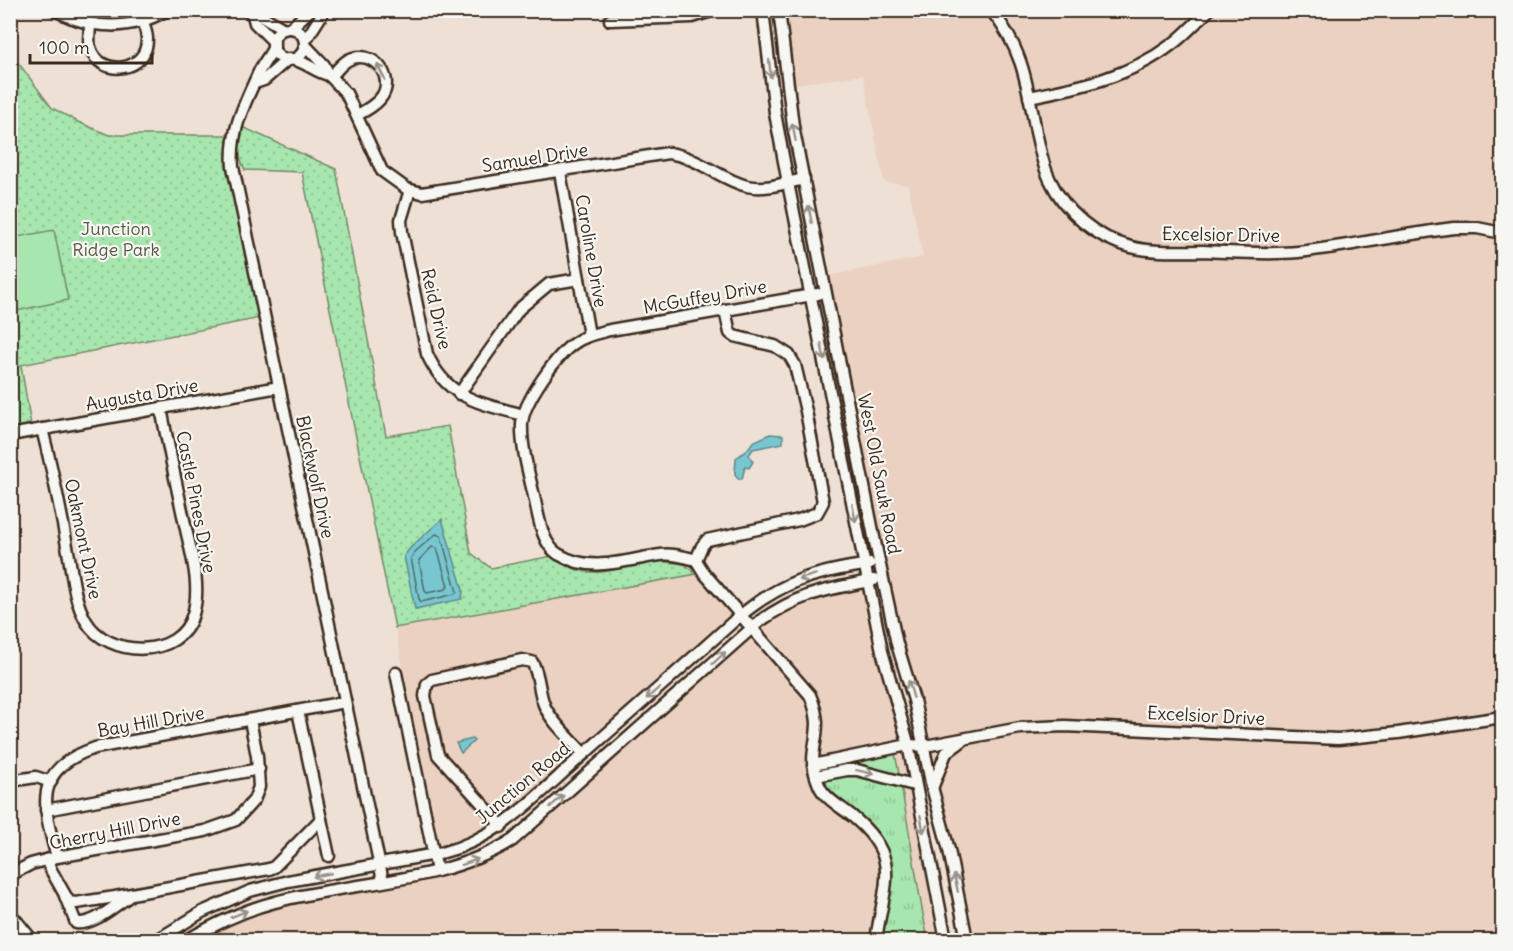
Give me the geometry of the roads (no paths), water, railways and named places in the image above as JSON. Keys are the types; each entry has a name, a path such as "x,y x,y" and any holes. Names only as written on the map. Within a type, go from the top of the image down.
{"street":[{"path":"55,10 90,24 122,26 143,21 167,10"},
{"path":"274,44 277,34 310,10"},
{"path":"290,59 301,54 322,10"},
{"path":"610,20 692,17 715,10"},
{"name":"West Old Sauk Road","path":"763,10 775,113 788,183 882,651 908,746 945,940"},
{"name":"West Old Sauk Road","path":"779,10 793,126 879,563 897,644 925,746 932,787 949,850 967,940"},
{"name":"Excelsior Drive","path":"991,10 1010,36 1018,52 1045,169 1060,198 1072,213 1102,236 1132,247 1156,250 1286,252 1455,228 1477,228 1503,233"},
{"path":"1029,97 1103,81 1135,67 1171,45 1209,10"},
{"path":"250,13 300,32 305,43 346,93 382,171 410,190"},
{"path":"250,13 255,23 274,44 279,55 300,61 319,73 330,76"},
{"path":"90,24 89,39 94,56 110,68 118,69 132,66 146,49 148,37 143,21"},
{"name":"Blackwolf Drive","path":"274,44 237,119 231,151 233,167 383,881"},
{"path":"330,76 347,61 360,57 370,58 383,69 386,78 383,96 357,115"},
{"name":"Blackwolf Drive","path":"255,83 264,80 290,59"},
{"name":"Samuel Drive","path":"410,190 422,193 668,153 696,160 747,186 762,187 804,179"},
{"name":"Caroline Drive","path":"560,172 589,335"},
{"name":"Reid Drive","path":"410,190 401,220 402,232 427,354 440,377 459,393 473,401 523,415"},
{"path":"459,393 519,309 549,284 579,279"},
{"name":"McGuffey Drive","path":"589,335 826,292"},
{"path":"696,560 707,540 805,519 817,513 823,502 795,365 789,355 775,346 730,333 725,310"},
{"path":"589,335 563,351 523,415 522,435 540,521 546,538 555,552 575,562 594,566 661,554 696,560 704,573 810,695 817,723 812,758 814,771 823,791 865,827 883,852 887,873 877,936"},
{"name":"Augusta Drive","path":"10,435 279,387"},
{"name":"Castle Pines Drive","path":"148,648 170,642 186,630 193,616 197,597 194,568 161,408"},
{"name":"Oakmont Drive","path":"42,429 72,577 84,618 102,639 117,646 148,648"},
{"name":"Junction Road","path":"157,940 202,912 250,891 288,881 461,847 501,827 765,596 813,575 879,563"},
{"name":"Junction Road","path":"187,940 234,916 276,901 436,871 466,864 483,857 513,840 753,627 777,609 807,595 883,578"},
{"path":"501,827 438,755 425,690 427,684 432,680 522,660 532,662 536,668 543,704 584,754"},
{"path":"396,674 436,871"},
{"name":"Bay Hill Drive","path":"134,894 98,917 83,924 76,923 64,896 52,858 46,810 51,782 61,765 77,754 95,748 345,702"},
{"path":"298,711 329,856"},
{"name":"Excelsior Drive","path":"814,771 908,746 925,746 1020,728 1065,726 1338,739 1386,735 1503,717"},
{"path":"46,810 259,769 250,720"},
{"path":"932,787 946,753 965,739"},
{"name":"Cherry Hill Drive","path":"10,875 31,864 52,858 204,831 227,824 236,820 254,800 259,787 259,769"},
{"path":"814,771 857,770 915,784"},
{"path":"10,781 36,777 51,782"},
{"path":"64,896 69,902 76,903 269,869 274,867 321,819"},
{"path":"10,913 32,940"}],"water":[{"path":"770,434 783,435 783,443 753,449 749,455 753,462 749,468 745,467 742,479 738,479 735,474 736,458 753,442"},
{"path":"442,519 463,590 462,599 415,609 404,556"},
{"path":"472,739 474,741 461,753 456,743"}],"park label":[{"name":"Junction Ridge Park","path":"116,239"}]}
